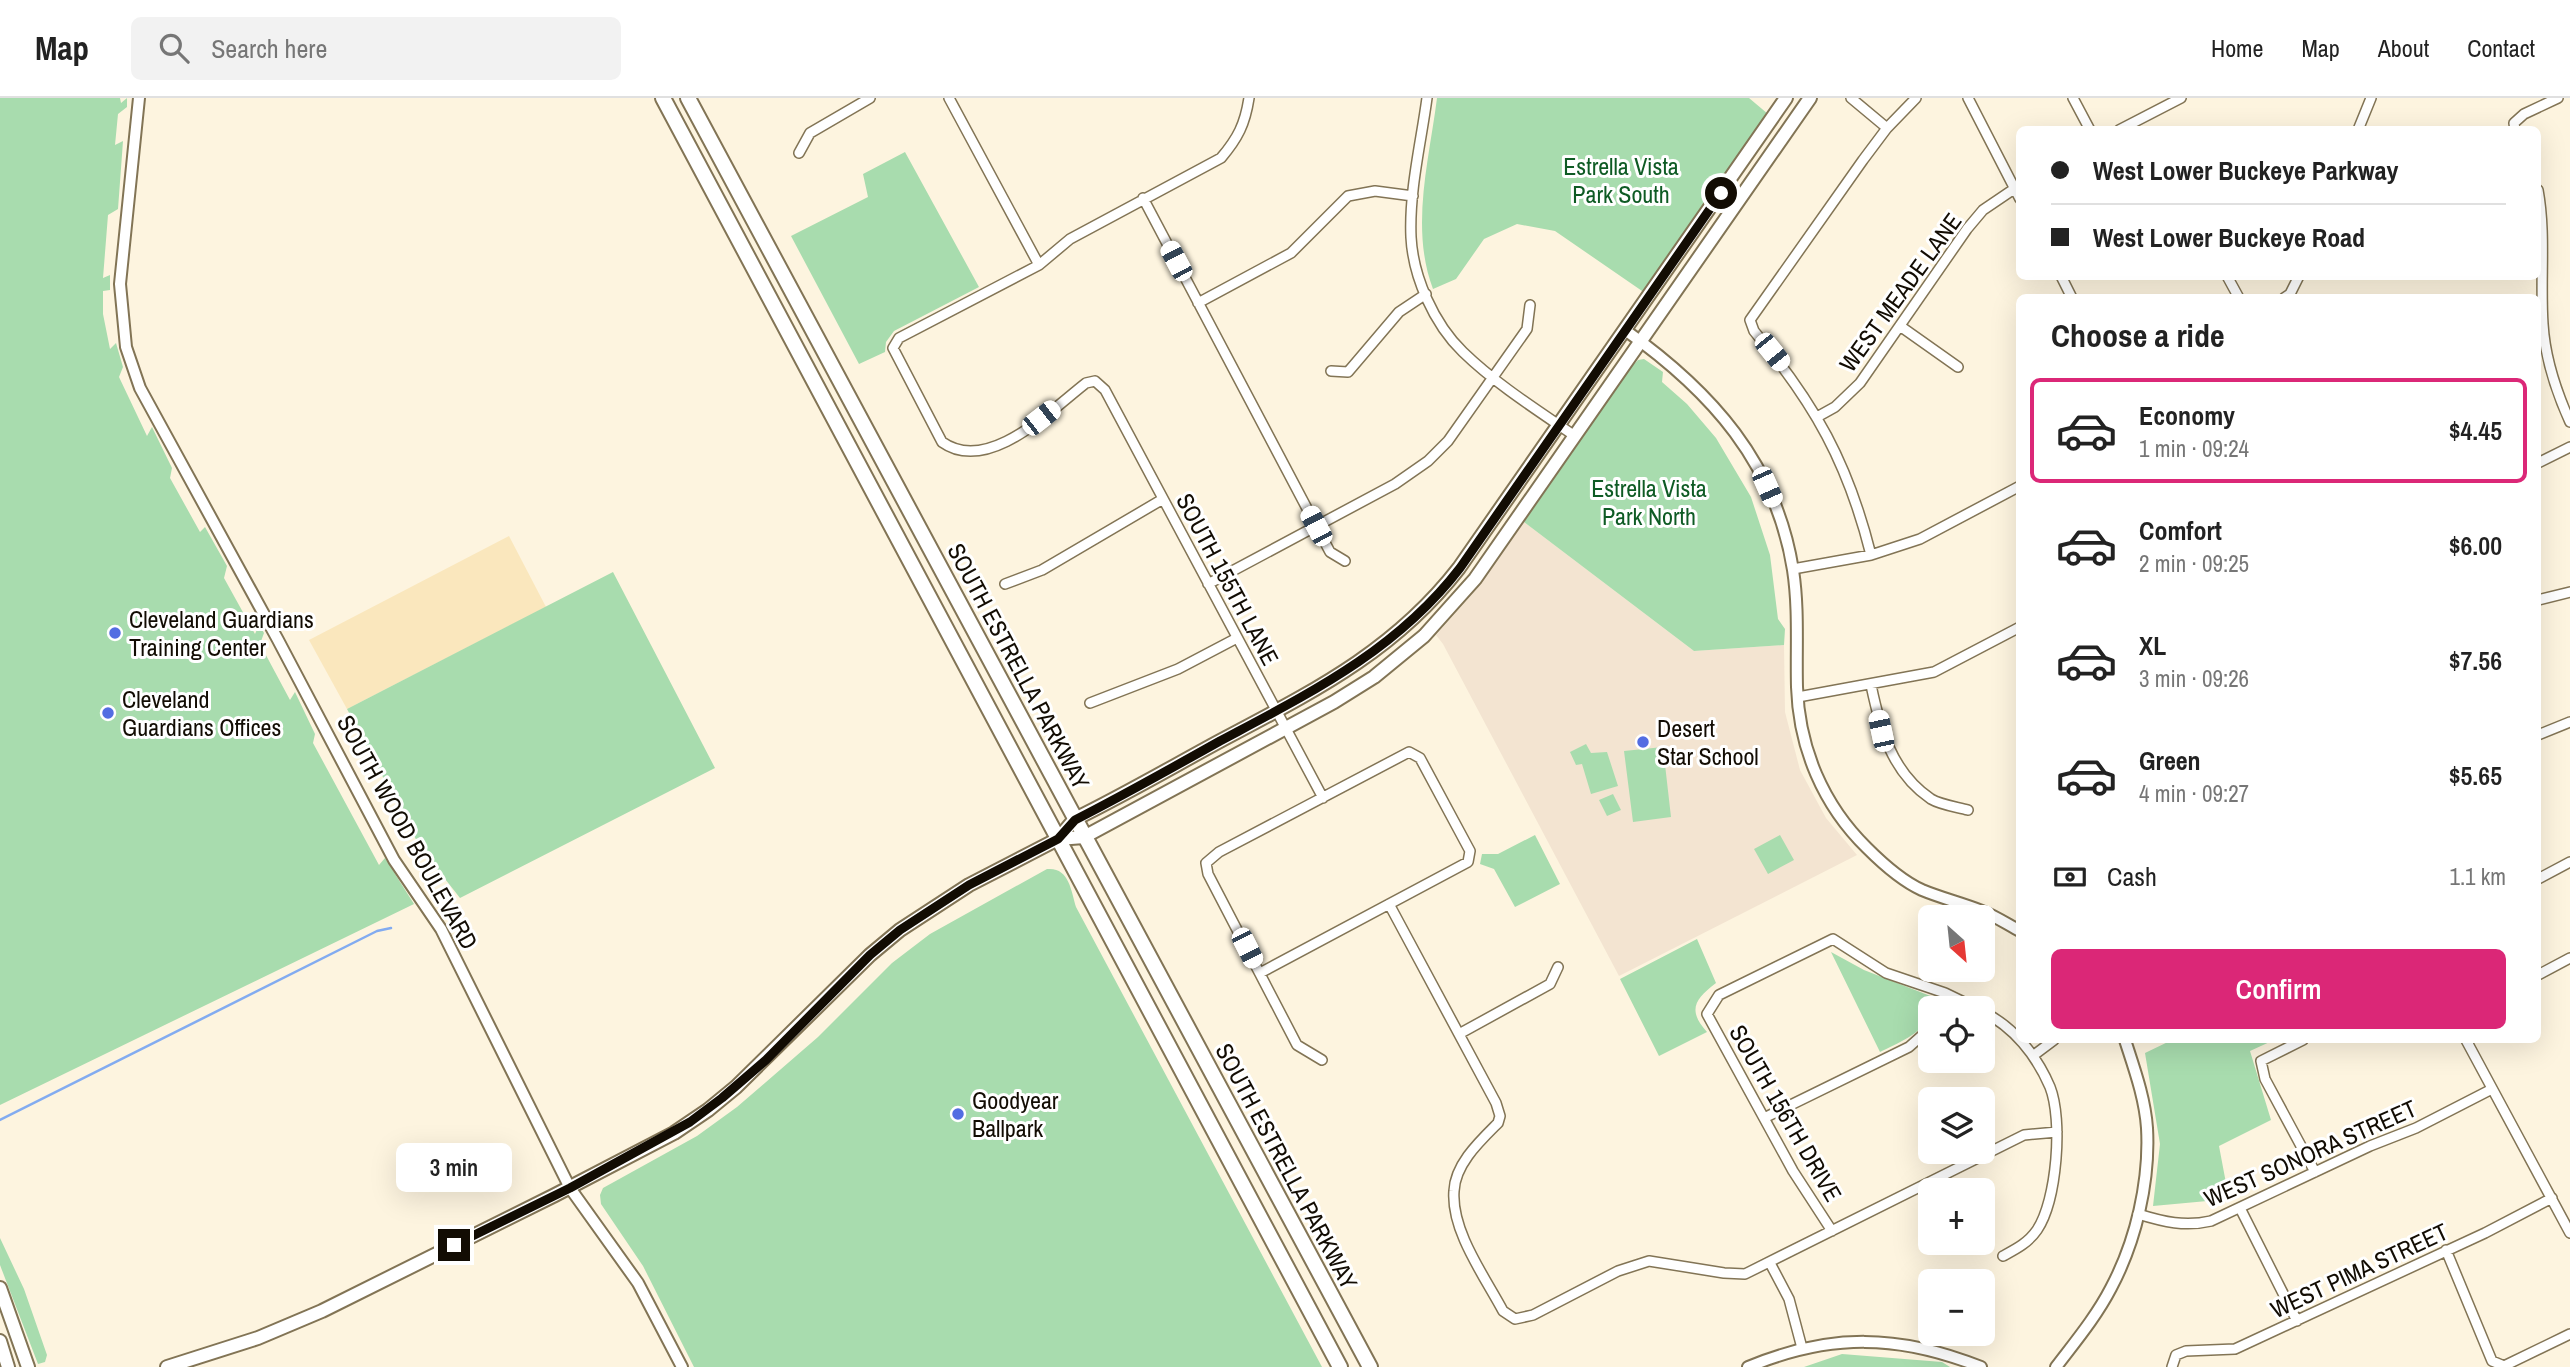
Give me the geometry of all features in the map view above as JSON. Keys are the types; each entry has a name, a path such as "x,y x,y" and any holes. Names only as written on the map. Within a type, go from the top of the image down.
{"main road":[{"name":"SOUTH ESTRELLA PARKWAY","path":"688,98 1370,1367"},
{"path":"167,1367 258,1338 322,1311 570,1188 674,1133 708,1110 766,1060 870,955 900,930 969,885 1058,839 1075,820 1362,662 1442,591 1786,98"},
{"path":"1058,839 1084,837 1286,728 1367,682 1398,660 1429,632 1475,579 1810,98"},
{"name":"SOUTH ESTRELLA PARKWAY","path":"669,100 1339,1367"},
{"path":"0,1287 28,1367"},
{"path":"0,1341 8,1367"}],"street":[{"name":"SOUTH WOOD BOULEVARD","path":"139,98 120,284 126,348 135,377 394,860 442,929 570,1188 638,1283 682,1367"},
{"path":"799,153 810,133 858,101 870,98"},
{"path":"949,98 1039,265 1070,239 1222,158 1237,139 1246,116 1249,98"},
{"path":"1427,98 1413,196 1412,247 1426,294 1452,340 1462,352 1575,436"},
{"path":"1851,98 1887,128"},
{"path":"1871,555 1847,477 1817,417 1788,372 1754,331 1750,320 1887,128 1916,98"},
{"path":"1968,98 2016,192"},
{"path":"2073,98 2088,126"},
{"path":"2127,126 2181,98"},
{"path":"2360,126 2371,98"},
{"path":"2515,126 2524,114 2558,98"},
{"path":"2143,118 2147,126"},
{"name":"WEST MEADE LANE","path":"1817,417 1835,407 1860,383 1983,210 2014,189"},
{"path":"1198,303 1291,253 1348,196 1375,191 1413,196"},
{"path":"1143,198 1330,552 1345,561"},
{"name":"SOUTH 155TH LANE","path":"1039,265 899,338 893,348 942,442 951,449 975,451 1004,444 1021,434 1086,383 1095,381 1105,390 1323,798"},
{"path":"1331,371 1348,372 1399,312 1426,294"},
{"path":"1208,584 1402,480 1428,461 1448,441 1527,329 1530,305"},
{"path":"1900,326 1958,367"},
{"path":"1625,330 1705,395 1741,440 1760,472 1776,508 1793,569 1798,610 1798,697 1805,744 1818,778 1843,820 1867,848 1920,889 1984,912 2016,929"},
{"path":"2541,331 2549,367 2570,422"},
{"path":"2541,462 2570,447"},
{"path":"1793,569 1871,555 1920,539 2016,488"},
{"path":"1005,584 1042,570 1163,499"},
{"path":"2541,599 2570,592"},
{"path":"1798,697 1934,672 2016,630"},
{"path":"1090,703 1178,668 1237,638"},
{"path":"1871,685 1881,731 1910,781 1933,801 1968,810"},
{"path":"2541,734 2570,722"},
{"path":"1260,973 1468,862 1470,850 1420,758 1409,752 1219,852 1206,863 1208,874 1297,1045 1322,1060"},
{"path":"2541,877 2570,862"},
{"path":"1389,904 1500,1116 1498,1123 1464,1162 1454,1189 1461,1232 1503,1311 1515,1319 1533,1315 1618,1271 1649,1261 1745,1274 2024,1135 2057,1132"},
{"name":"SOUTH 156TH DRIVE","path":"1832,1231 1793,1171 1707,1014 1718,995 1833,939 1886,973 1945,993"},
{"path":"2541,973 2570,958"},
{"path":"1459,1034 1550,984 1558,967"},
{"path":"1944,996 1945,993 1951,996"},
{"path":"1995,1017 2016,1037"},
{"path":"1764,1118 1909,1047 1918,1039"},
{"path":"2003,1256 2022,1246 2038,1229 2053,1183 2057,1132 2051,1089 2034,1055 2022,1043"},
{"path":"2034,1055 2050,1043"},
{"path":"2056,1367 2112,1288 2138,1214 2145,1177 2147,1127 2136,1074 2126,1043"},
{"path":"2297,1043 2261,1061 2265,1079 2315,1171"},
{"path":"2468,1043 2570,1233"},
{"name":"WEST SONORA STREET","path":"2138,1214 2166,1222 2192,1225 2211,1221 2315,1171 2416,1128 2492,1089"},
{"name":"WEST PIMA STREET","path":"2172,1367 2176,1354 2186,1351 2235,1349 2553,1198"},
{"path":"2240,1208 2297,1321"},
{"path":"2446,1250 2492,1361 2504,1366 2570,1334"},
{"path":"1770,1263 1789,1299 1802,1348"},
{"path":"1748,1367 1802,1348 1836,1342 1878,1341 1932,1349 1981,1367"}],"shaded area":[{"name":"Desert Star School","path":"1524,522 1694,651 1784,645 1785,712 1800,770 1826,818 1857,855 1619,976 1436,635 1474,592"},
{"path":"509,536 546,607 347,709 309,640"}],"green space":[{"name":"Cleveland Guardians Training Center","path":"0,98 120,98 121,103 127,98 127,107 118,114 115,145 123,141 118,209 108,215 103,278 110,275 110,290 103,291 103,314 110,349 116,343 123,367 119,377 147,436 152,427 172,468 170,478 200,532 205,527 227,566 224,578 255,634 259,625 264,633 260,644 290,700 295,692 315,734 313,743 379,865 385,858 414,904 0,1105"},
{"name":"Estrella Vista Park South","path":"1437,98 1749,98 1768,114 1645,293 1555,231 1517,224 1484,239 1456,279 1433,289 1426,266 1422,218"},
{"path":"905,152 979,287 894,331 886,342 885,352 859,364 791,236 868,197 863,174"},
{"name":"Estrella Vista Park North","path":"1644,359 1663,372 1662,382 1687,404 1716,438 1751,497 1770,555 1778,619 1785,629 1784,645 1694,651 1524,522 1632,366 1638,360"},
{"name":"Cleveland Guardians Training Center","path":"613,572 715,768 460,898 420,847 347,709"},
{"path":"1586,744 1591,753 1607,752 1618,786 1591,794 1582,764 1576,765 1570,752"},
{"path":"1663,747 1671,817 1633,822 1624,751"},
{"path":"1613,794 1621,810 1607,816 1599,800"},
{"path":"1535,835 1560,884 1515,907 1494,869 1480,864 1482,854 1498,854"},
{"path":"1780,835 1794,860 1768,874 1754,849"},
{"name":"Goodyear Ballpark","path":"1047,869 1060,872 1068,881 1076,907 1322,1367 694,1367 643,1266 601,1204 600,1195 603,1188 697,1136 737,1107 818,1037 892,963 930,934"},
{"path":"1697,939 1716,983 1703,994 1696,1005 1697,1017 1707,1032 1659,1056 1620,979"},
{"path":"1831,952 1864,970 1930,996 1918,996 1918,1031 1880,1052"},
{"path":"2166,1043 2267,1043 2250,1051 2271,1120 2219,1146 2229,1199 2153,1206 2160,1144 2145,1053"},
{"path":"0,1238 24,1289 47,1355 45,1362 38,1364 0,1265"},
{"path":"1842,1354 1942,1362 1950,1367 1804,1367"}],"waterway":[{"path":"0,1120 377,931 391,928"}],"place":[{"name":"Cleveland Guardians Training Center","path":"115,633"},
{"name":"Cleveland Guardians Offices","path":"108,713"},
{"name":"Desert Star School","path":"1643,742"},
{"name":"Goodyear Ballpark","path":"958,1114"}],"route":[{"path":"454,1245 674,1133 736,1087 870,955 900,930 969,885 1058,839 1075,820 1341,675 1384,645 1442,591 1460,568 1721,193"}]}
